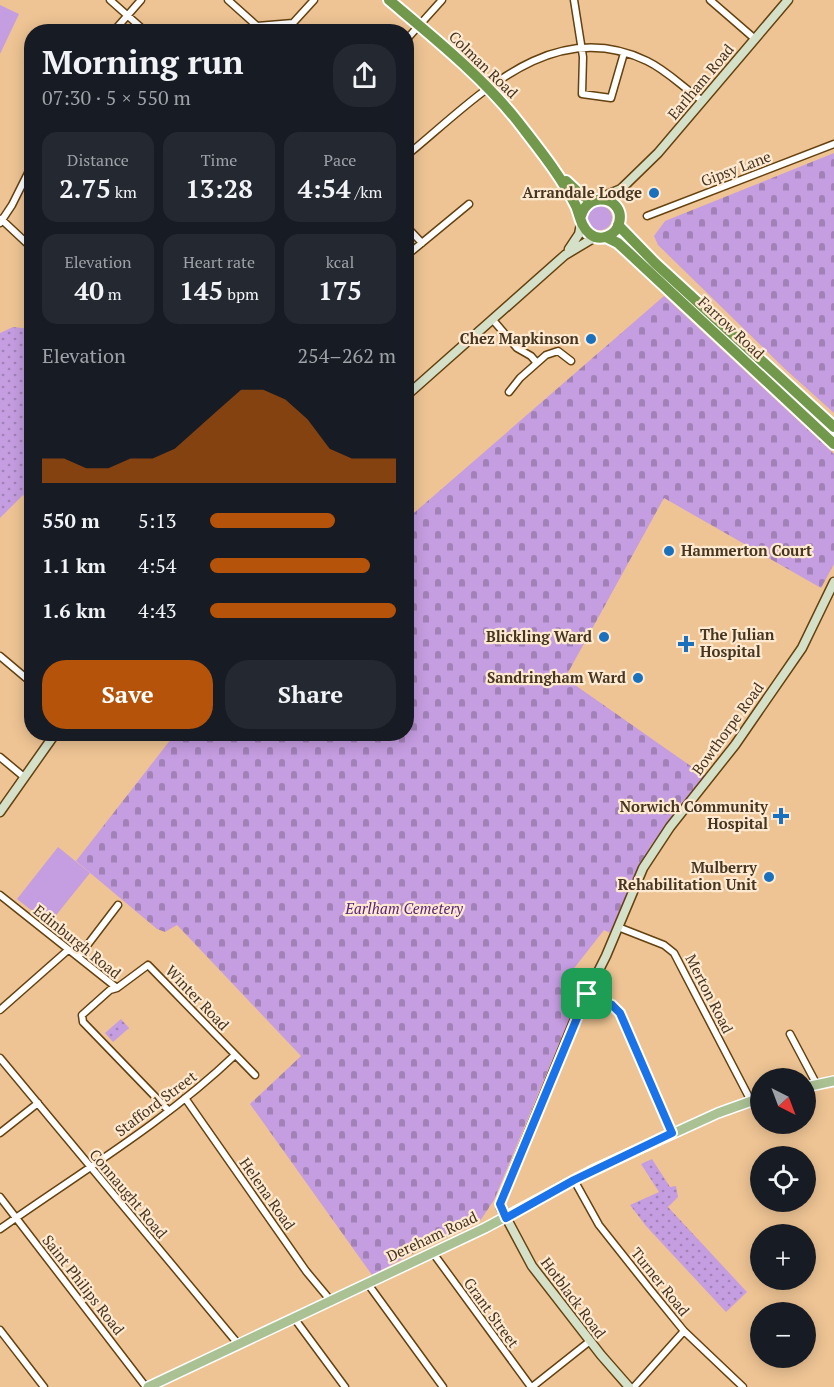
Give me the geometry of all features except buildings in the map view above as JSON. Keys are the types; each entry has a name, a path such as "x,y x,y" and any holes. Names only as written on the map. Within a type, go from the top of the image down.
{"highway":[{"name":"Colman Road","path":"389,0 489,88 518,122 564,185 585,230 600,237"},
{"name":"Colman Road","path":"547,161 580,194 595,200 606,200 613,203 618,210"},
{"path":"581,220 586,204 595,200"},
{"path":"600,237 611,234 618,225 620,216 618,210"},
{"name":"Farrow Road","path":"618,225 655,263 834,427"},
{"name":"Farrow Road","path":"600,237 618,243 834,444"}],"main road":[{"path":"817,1085 834,1081"},
{"name":"Dereham Road","path":"147,1387 506,1218 574,1180 672,1133 750,1102"}],"street":[{"path":"110,0 137,24"},
{"path":"120,24 141,0"},
{"path":"228,0 255,24"},
{"path":"290,24 314,0"},
{"path":"414,32 442,0"},
{"path":"574,0 581,48 582,94 611,98 624,52"},
{"path":"710,0 755,39"},
{"name":"Earlham Road","path":"618,210 618,201 632,180 703,101 788,0"},
{"path":"414,149 515,69 540,56 563,50 596,48 624,52 662,69 703,101"},
{"name":"Gipsy Lane","path":"646,216 834,144"},
{"path":"24,179 1,221 24,241"},
{"name":"Earlham Road","path":"595,200 621,189 632,180"},
{"path":"414,250 469,204"},
{"path":"414,389 565,255 579,234 581,220"},
{"path":"414,234 422,243"},
{"path":"565,255 600,237"},
{"path":"493,320 518,348 537,363"},
{"path":"509,392 520,378 546,355 558,351 571,361"},
{"name":"Bowthorpe Road","path":"506,1218 500,1204 587,994 651,854 724,761 790,666 811,632 834,582"},
{"path":"0,656 24,676"},
{"path":"0,812 50,741"},
{"path":"0,757 24,777"},
{"name":"Edinburgh Road","path":"0,895 117,988"},
{"path":"79,956 118,905"},
{"name":"Merton Road","path":"618,927 664,945 674,953 750,1089"},
{"path":"0,1010 68,950"},
{"name":"Winter Road","path":"117,988 148,964 255,1075"},
{"name":"Edinburgh Road","path":"117,988 110,990 82,1015 83,1022 169,1111"},
{"path":"587,994 612,1005 620,1013 672,1133"},
{"path":"790,1034 817,1085"},
{"name":"Stafford Street","path":"0,1229 169,1111 235,1055"},
{"name":"Connaught Road","path":"0,1058 239,1345"},
{"name":"Helena Road","path":"185,1098 306,1271 331,1301"},
{"path":"0,1133 38,1103"},
{"name":"Turner Road","path":"574,1180 598,1225 684,1331 743,1387"},
{"name":"Saint Philips Road","path":"0,1197 147,1387"},
{"name":"Hotblack Road","path":"506,1218 532,1266 629,1387"},
{"name":"Grant Street","path":"433,1253 531,1387"},
{"path":"368,1284 443,1387"},
{"path":"294,1318 345,1387"},
{"path":"0,1330 44,1387"},
{"path":"634,1387 684,1331"},
{"path":"531,1387 590,1341"}],"green space":[{"path":"0,5 19,14 0,54"},
{"path":"834,153 834,413 785,369 658,245 654,236 665,221"},
{"path":"595,206 605,206 612,213 612,223 605,230 595,230 588,223 588,213"},
{"name":"Earlham Cemetery","path":"664,296 834,454 834,564 821,588 664,498 565,678 705,776 651,845 610,933 604,930 568,976 582,988 494,1200 480,1221 372,1275 250,1104 301,1056 177,925 165,932 157,929 76,861 170,741 414,741 414,513"},
{"path":"13,327 24,328 24,496 0,518 0,333"},
{"path":"58,847 90,873 49,924 17,899"},
{"path":"121,1019 129,1028 113,1042 105,1033"},
{"path":"652,1159 670,1187 676,1186 678,1197 668,1207 747,1292 726,1312 646,1226 630,1205 659,1192 641,1164"}],"place":[{"name":"Arrandale Lodge","path":"654,193"},
{"name":"Chez Mapkinson","path":"591,339"},
{"name":"Hammerton Court","path":"669,551"},
{"name":"Blickling Ward","path":"604,637"},
{"name":"The Julian Hospital","path":"686,644"},
{"name":"Sandringham Ward","path":"638,678"},
{"name":"Norwich Community Hospital","path":"781,816"},
{"name":"Mulberry Rehabilitation Unit","path":"769,877"}],"route":[{"path":"587,994 612,1005 620,1013 672,1133 574,1180 506,1218 500,1204 587,994"}]}
